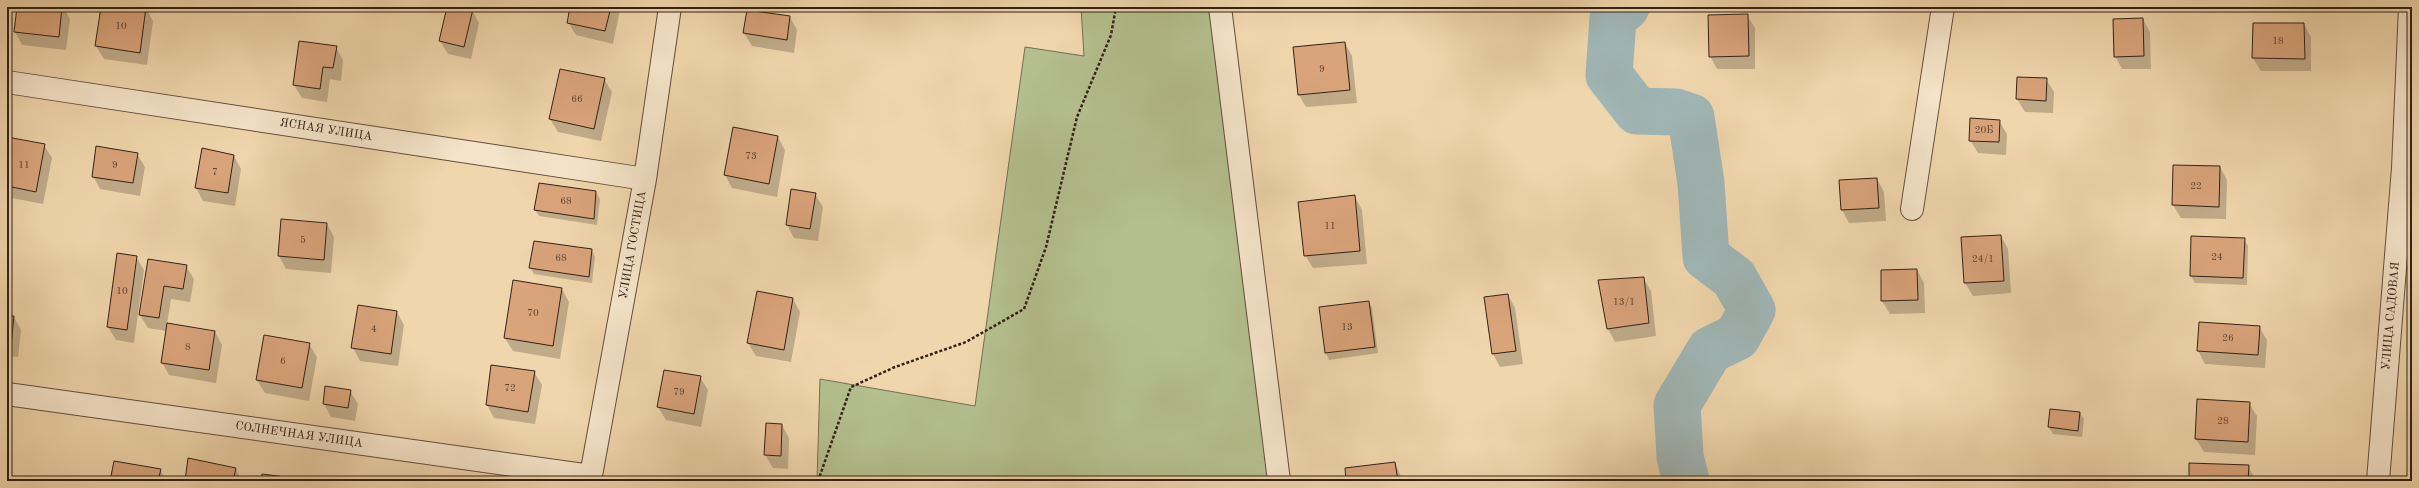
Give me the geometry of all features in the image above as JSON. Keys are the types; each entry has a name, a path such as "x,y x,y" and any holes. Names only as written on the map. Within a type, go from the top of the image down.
{"street":[{"name":"УЛИЦА ГОСТИЦА","path":"590,478 645,179 670,7"},
{"path":"1220,7 1279,481"},
{"path":"1912,209 1943,7"},
{"name":"УЛИЦА САДОВАЯ","path":"2378,481 2403,168 2410,7"},
{"name":"ЯСНАЯ УЛИЦА","path":"7,82 645,179"},
{"name":"СОЛНЕЧНАЯ УЛИЦА","path":"7,394 590,478"}],"path":[{"path":"818,481 851,387 895,366 966,342 1024,309 1046,246 1077,117 1111,35 1116,7"}],"green space":[{"path":"1081,7 1212,7 1268,481 817,481 820,379 975,406 1025,47 1084,56"}],"building":[{"path":"17,7 62,7 59,37 14,32"},
{"path":"101,7 146,7 140,53 95,46"},
{"path":"447,7 473,9 464,47 439,41"},
{"path":"570,7 611,7 605,31 567,23"},
{"path":"747,10 790,16 787,40 743,33"},
{"path":"1748,14 1749,56 1709,57 1708,15"},
{"path":"2143,18 2144,56 2114,57 2113,19"},
{"path":"2253,23 2304,23 2305,59 2252,58"},
{"path":"299,41 337,46 333,68 323,67 320,89 293,85"},
{"path":"1345,42 1350,90 1298,95 1293,47"},
{"path":"560,69 605,78 594,129 549,119"},
{"path":"2017,77 2047,78 2046,101 2016,99"},
{"path":"1970,118 2000,120 1999,142 1969,141"},
{"path":"733,127 778,136 769,184 724,175"},
{"path":"7,137 45,144 36,192 7,186"},
{"path":"96,146 138,153 133,183 92,177"},
{"path":"202,148 234,155 228,193 195,188"},
{"path":"2173,165 2220,166 2219,207 2172,205"},
{"path":"1877,178 1879,208 1841,210 1839,180"},
{"path":"539,183 596,191 594,219 534,210"},
{"path":"791,189 816,193 810,229 786,225"},
{"path":"1355,195 1360,251 1304,256 1298,202"},
{"path":"281,219 327,223 324,260 278,256"},
{"path":"2001,235 2004,281 1964,283 1961,237"},
{"path":"2191,236 2245,238 2243,278 2190,276"},
{"path":"534,241 592,249 589,277 529,268"},
{"path":"117,253 137,256 127,330 107,327"},
{"path":"148,259 187,265 183,289 164,286 159,318 139,315"},
{"path":"1917,269 1918,300 1881,301 1881,270"},
{"path":"1644,277 1649,323 1607,329 1598,280"},
{"path":"513,280 562,288 553,346 504,338"},
{"path":"757,291 793,298 784,350 747,343"},
{"path":"1508,294 1516,351 1492,354 1484,297"},
{"path":"1369,301 1375,347 1325,353 1319,307"},
{"path":"358,305 397,311 391,354 351,348"},
{"path":"7,316 14,316 11,345 7,344"},
{"path":"2199,322 2260,326 2258,355 2197,351"},
{"path":"167,323 215,331 209,370 161,363"},
{"path":"264,335 310,343 302,388 256,380"},
{"path":"491,365 535,371 528,412 486,405"},
{"path":"664,370 701,376 694,414 657,407"},
{"path":"325,386 351,390 348,408 323,404"},
{"path":"2197,399 2250,402 2248,442 2195,439"},
{"path":"2050,409 2080,412 2078,431 2048,427"},
{"path":"766,423 782,424 781,456 764,455"},
{"path":"188,458 236,468 233,481 185,481"},
{"path":"114,461 161,469 158,481 110,481"},
{"path":"1395,462 1398,481 1346,481 1345,468"},
{"path":"2189,463 2249,465 2248,481 2189,481"},
{"path":"262,474 301,479 301,481 261,481"}],"waterway":[{"path":"1626,7 1613,18 1609,75 1637,111 1676,112 1691,117 1701,183 1706,257 1734,278 1752,310 1737,337 1710,350 1677,405 1680,456 1686,481"}]}
